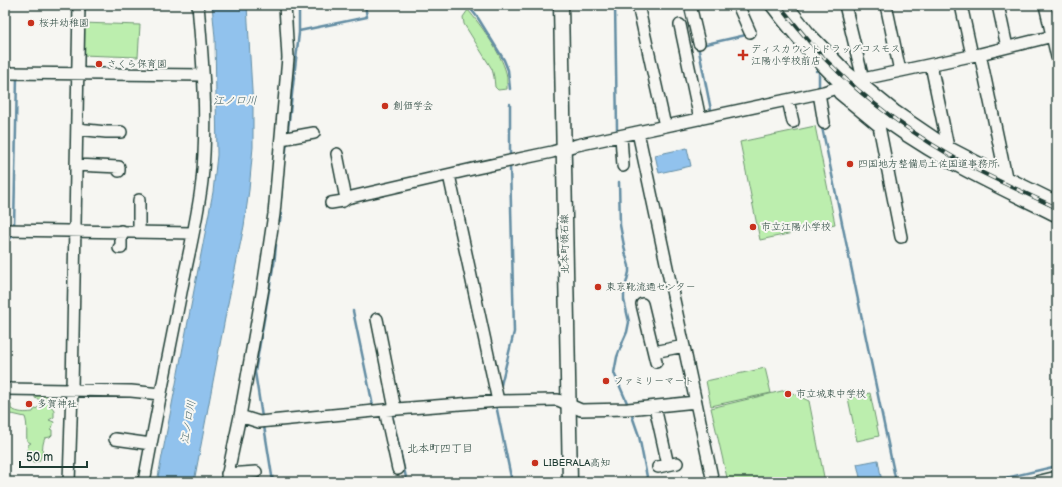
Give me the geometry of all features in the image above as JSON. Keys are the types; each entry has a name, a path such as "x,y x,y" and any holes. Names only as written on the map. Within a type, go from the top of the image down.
{"main road":[{"name":"北本町領石線","path":"561,5 570,482"}],"street":[{"path":"69,482 79,5"},
{"path":"144,482 150,444 193,233 204,158 204,75 198,5"},
{"path":"256,472 226,478 240,416 263,288 274,214 288,58 285,5"},
{"path":"638,5 665,126"},
{"path":"690,5 699,43"},
{"path":"738,5 750,32"},
{"path":"771,5 794,35 841,87 906,136 987,182 1057,216"},
{"path":"787,5 809,33 847,72 860,80 895,111 948,147 1057,202"},
{"path":"845,5 860,80"},
{"path":"886,5 900,71"},
{"path":"961,5 976,54 1006,177"},
{"path":"998,5 1007,47"},
{"path":"1045,5 1057,57"},
{"path":"680,25 700,119"},
{"path":"331,203 638,132 819,93 860,80 1053,36"},
{"path":"931,65 948,147"},
{"path":"5,73 204,75"},
{"path":"841,87 838,93 879,126 917,151 934,160"},
{"path":"819,93 824,123"},
{"path":"788,100 793,122"},
{"path":"879,126 902,237"},
{"path":"77,129 121,132"},
{"path":"638,132 713,482"},
{"path":"281,139 314,133"},
{"path":"621,136 623,166"},
{"path":"337,154 348,198"},
{"path":"76,165 119,167 119,171"},
{"path":"449,175 498,401"},
{"path":"139,200 139,232"},
{"path":"5,230 193,233"},
{"path":"119,248 121,248 121,231"},
{"path":"642,304 655,357 684,346"},
{"path":"377,319 398,469"},
{"path":"5,389 131,391 160,394"},
{"path":"240,416 258,422 390,409 498,401 554,400 581,410 628,409 696,402"},
{"path":"655,407 668,465"},
{"path":"115,439 150,444"},
{"path":"1036,482 1057,477"}],"green space":[{"path":"468,10 497,51 505,69 507,89 498,90 495,87 492,69 464,24 463,17"},
{"path":"82,23 140,25 138,57 81,55"},
{"path":"815,126 835,224 760,240 740,142"},
{"path":"765,368 771,393 711,406 706,381"},
{"path":"786,390 809,401 825,482 728,482 711,408"},
{"path":"870,393 879,436 857,441 848,398"},
{"path":"51,394 52,402 50,406 54,410 54,417 49,420 54,422 52,428 50,429 52,430 52,435 45,438 39,461 33,462 26,456 28,445 31,443 27,441 25,417 12,414 5,417 5,396 11,405 11,409 27,413 33,412 42,405 42,401 35,398 35,396"}],"water":[{"name":"江ノ口川","path":"212,5 247,5 253,108 253,147 249,190 244,226 194,482 157,482 213,192 217,155 215,38"},
{"path":"687,148 691,166 659,173 655,155"},
{"path":"878,460 882,482 861,482 857,464"}],"waterway":[{"path":"288,129 299,33 299,5"},
{"path":"299,31 367,17 365,5"},
{"path":"615,5 617,129"},
{"path":"470,8 478,18 504,60 508,70 510,89"},
{"path":"702,45 746,35"},
{"path":"698,46 711,110"},
{"path":"816,71 819,71 819,86"},
{"path":"14,227 17,76"},
{"path":"510,104 510,156"},
{"path":"822,127 896,482"},
{"path":"285,157 287,142"},
{"path":"500,389 514,332 510,165"},
{"path":"619,182 620,225 629,266 624,292 624,300 629,322 627,332 617,357 614,373 628,405"},
{"path":"281,198 282,187"},
{"path":"280,221 281,214"},
{"path":"5,240 14,236 14,233"},
{"path":"262,417 255,372 274,265 276,245"},
{"path":"353,311 373,406"},
{"path":"496,405 512,482"},
{"path":"631,413 639,436 648,482"},
{"path":"392,415 407,482"},
{"path":"264,426 273,482"},
{"path":"989,482 1057,466"}],"railway":[{"path":"779,5 824,58 858,90 895,120 934,146 975,169 1057,208"}],"place":[{"name":"桜井幼稚園","path":"31,23"},
{"name":"ディスカウントドラッグコスモス 江陽小学校前店","path":"743,55"},
{"name":"さくら保育園","path":"99,64"},
{"name":"創価学会","path":"385,106"},
{"name":"四国地方整備局土佐国道事務所","path":"850,164"},
{"name":"市立江陽小学校","path":"753,227"},
{"name":"東京靴流通センター","path":"598,287"},
{"name":"ファミリーマート","path":"606,381"},
{"name":"市立城東中学校","path":"788,394"},
{"name":"多賀神社","path":"29,404"},
{"name":"LIBERALA高知","path":"535,463"}],"district":[{"name":"北本町四丁目","path":"440,448"}]}
